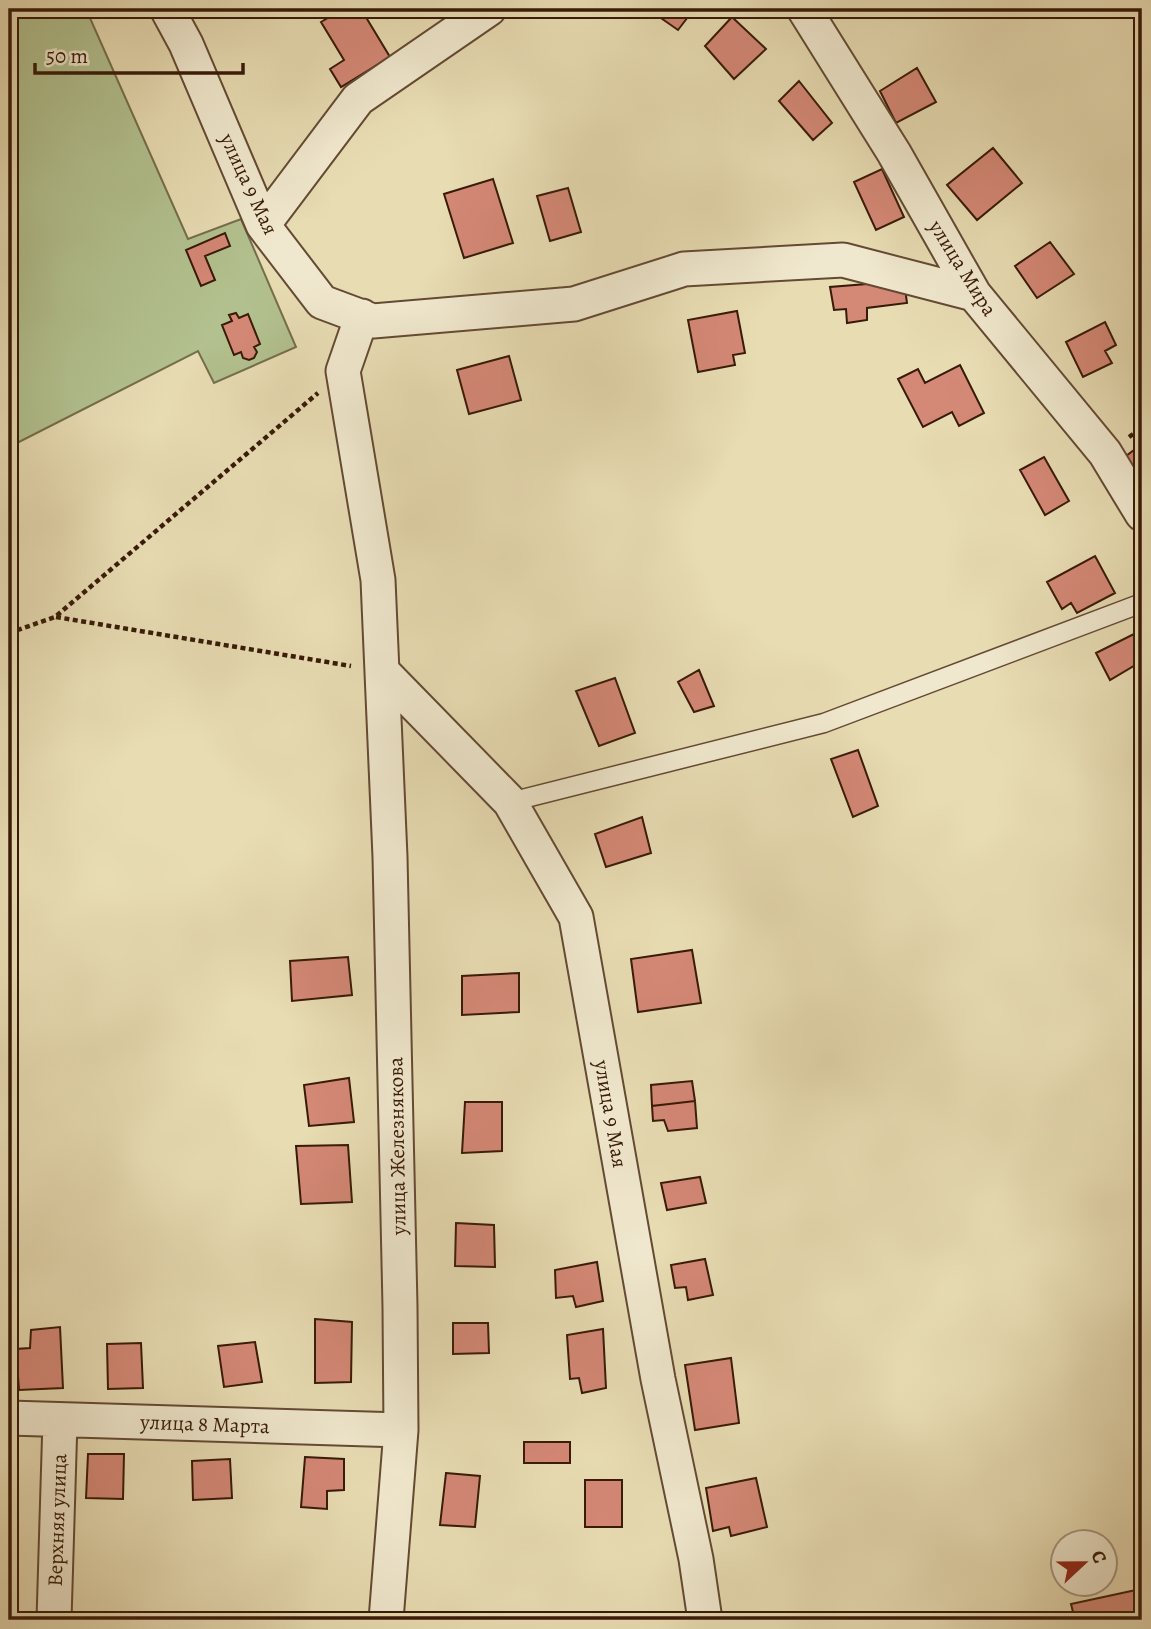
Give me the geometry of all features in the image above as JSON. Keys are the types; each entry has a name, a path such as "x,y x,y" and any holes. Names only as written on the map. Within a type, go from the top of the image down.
{"street":[{"name":"улица 9 Мая","path":"167,9 187,44 263,225 322,302 368,319"},
{"path":"263,225 358,99 489,9"},
{"name":"улица Мира","path":"804,9 894,153 974,293 1105,453 1142,514"},
{"path":"343,371 368,319 574,304 684,269 844,260 974,293"},
{"name":"улица Железнякова","path":"343,371 377,580 390,870 401,1430 386,1620"},
{"name":"улица 9 Мая","path":"382,671 510,802 576,917 658,1380 696,1559 705,1620"},
{"name":"улица 8 Марта","path":"9,1418 401,1430"},
{"name":"Верхняя улица","path":"54,1620 60,1419"}],"lane":[{"path":"510,802 824,723 1142,603"}],"path":[{"path":"9,633 55,617 343,371"},
{"path":"55,617 382,671"}],"green space":[{"path":"9,9 86,9 188,239 241,219 296,347 214,383 198,351 9,447"}],"building":[{"path":"343,9 361,9 390,57 341,87 330,69 344,60 321,22"},
{"path":"648,9 694,9 678,30"},
{"path":"732,17 766,49 734,79 705,46"},
{"path":"917,68 936,102 896,123 880,91"},
{"path":"799,81 832,123 813,140 779,101"},
{"path":"993,148 1022,183 977,220 947,185"},
{"path":"882,169 904,217 876,230 854,182"},
{"path":"493,179 513,243 464,258 444,194"},
{"path":"568,188 581,232 550,241 537,196"},
{"path":"225,233 230,246 205,256 215,280 201,286 186,250"},
{"path":"1050,242 1074,274 1037,298 1015,266"},
{"path":"904,281 907,303 867,308 867,320 847,323 846,309 834,310 830,287"},
{"path":"737,311 745,353 733,355 735,365 698,372 688,320"},
{"path":"236,313 239,318 248,314 260,344 254,347 257,352 254,358 249,360 243,358 241,352 234,355 222,325 232,321 229,315"},
{"path":"1105,322 1116,345 1105,351 1112,363 1083,377 1066,342"},
{"path":"509,356 521,400 469,414 457,370"},
{"path":"960,365 984,413 959,426 952,412 923,427 898,379 918,369 925,383"},
{"path":"1142,444 1142,480 1126,456"},
{"path":"1044,457 1069,501 1045,515 1020,470"},
{"path":"1095,556 1115,593 1077,613 1071,603 1062,609 1047,582"},
{"path":"1134,634 1142,661 1110,680 1096,653"},
{"path":"699,670 714,706 694,712 678,682"},
{"path":"615,678 635,733 599,746 576,691"},
{"path":"858,750 878,806 853,817 831,759"},
{"path":"642,817 651,853 606,867 595,834"},
{"path":"692,950 701,1003 638,1012 631,959"},
{"path":"348,957 352,995 292,1001 290,961"},
{"path":"519,973 519,1012 462,1015 462,976"},
{"path":"349,1078 354,1122 309,1126 304,1085"},
{"path":"692,1081 695,1101 652,1106 651,1085"},
{"path":"695,1101 697,1128 668,1131 664,1120 653,1121 652,1106"},
{"path":"465,1102 502,1102 502,1151 462,1153"},
{"path":"348,1145 352,1202 301,1204 296,1146"},
{"path":"700,1177 706,1203 667,1210 661,1183"},
{"path":"456,1223 494,1225 495,1267 455,1266"},
{"path":"705,1259 713,1295 688,1300 686,1287 675,1288 671,1265"},
{"path":"597,1262 603,1301 576,1307 573,1296 556,1298 555,1270"},
{"path":"315,1319 352,1322 351,1382 315,1383"},
{"path":"453,1323 488,1323 489,1353 453,1354"},
{"path":"60,1327 63,1388 19,1390 16,1349 30,1348 31,1330"},
{"path":"603,1329 606,1388 582,1393 579,1378 570,1379 567,1335"},
{"path":"255,1342 262,1382 224,1387 218,1346"},
{"path":"141,1343 143,1388 108,1389 107,1344"},
{"path":"9,1347 16,1349 19,1390 9,1391"},
{"path":"731,1358 739,1423 695,1430 685,1365"},
{"path":"524,1442 570,1442 570,1463 524,1463"},
{"path":"88,1454 124,1454 123,1499 86,1498"},
{"path":"305,1457 344,1459 344,1490 327,1491 327,1509 301,1507"},
{"path":"230,1459 232,1498 193,1500 192,1461"},
{"path":"446,1473 480,1476 475,1527 440,1525"},
{"path":"756,1478 767,1527 731,1536 729,1527 713,1531 706,1488"},
{"path":"585,1480 622,1480 622,1527 585,1527"},
{"path":"1136,1590 1142,1620 1075,1620 1071,1604 1099,1598 1120,1598 1120,1593"}]}
